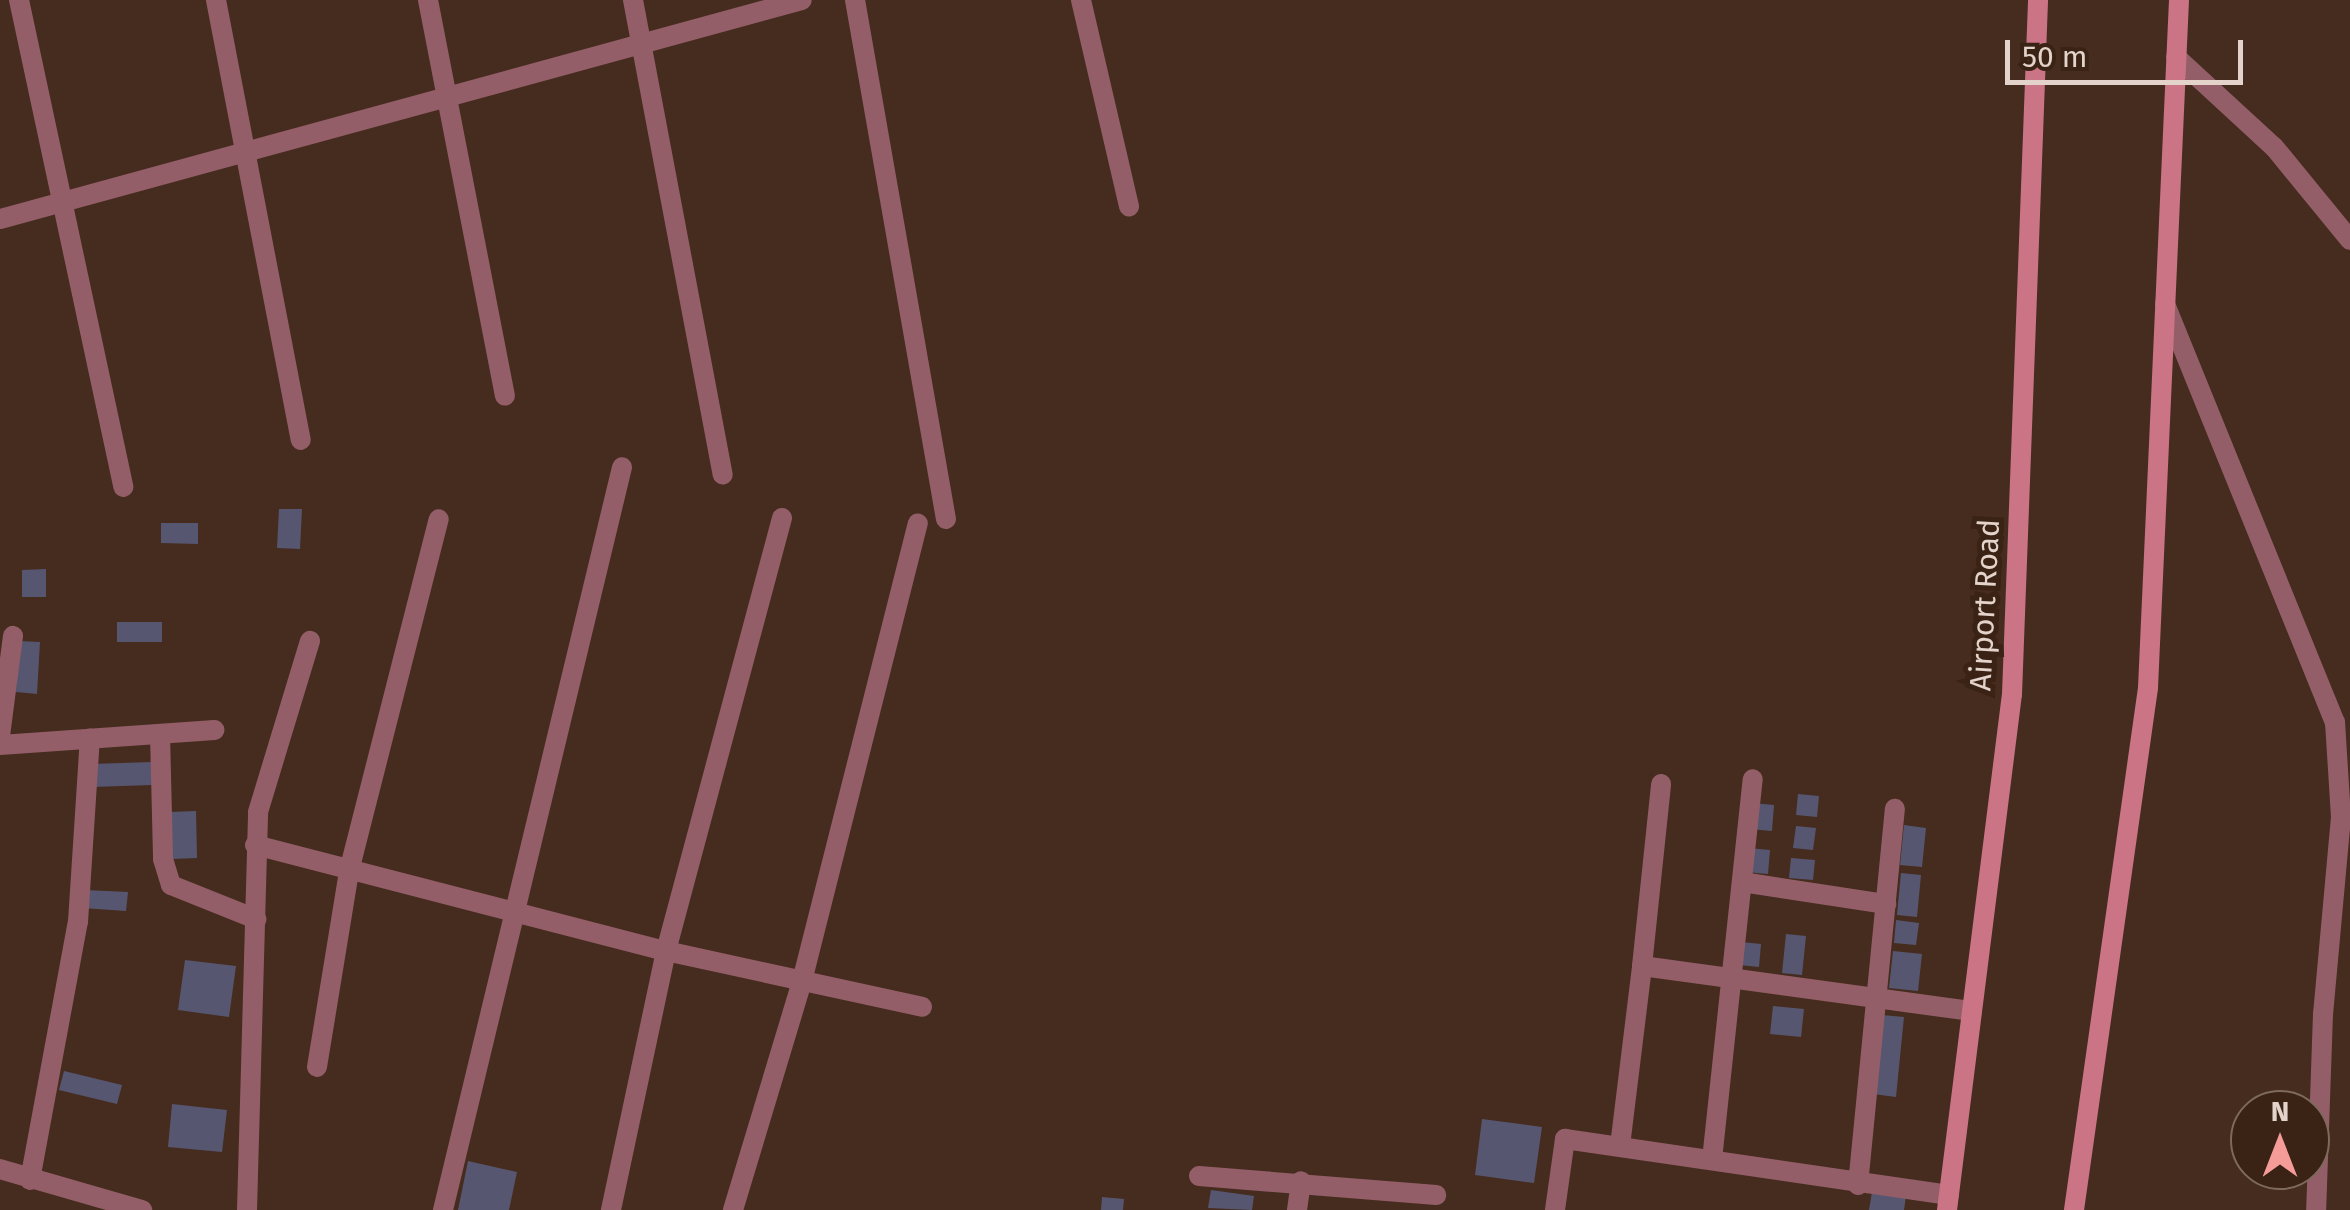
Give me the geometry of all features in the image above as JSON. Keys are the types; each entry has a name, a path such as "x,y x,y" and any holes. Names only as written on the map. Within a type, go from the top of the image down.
{"main road":[{"name":"Airport Road","path":"1948,1202 2012,694 2038,0"},
{"path":"2074,1210 2148,688 2179,0"}],"street":[{"path":"20,0 123,487"},
{"path":"216,0 301,440"},
{"path":"428,0 505,396"},
{"path":"632,0 723,475"},
{"path":"0,219 802,0"},
{"path":"855,0 946,519"},
{"path":"1081,0 1129,206"},
{"path":"2176,57 2274,147 2350,240"},
{"path":"2165,304 2335,722 2341,818 2322,1014 2316,1210"},
{"path":"443,1210 622,467"},
{"path":"611,1210 666,951 782,518"},
{"path":"316,1066 350,871 439,519"},
{"path":"733,1210 802,981 918,522"},
{"path":"0,736 13,636"},
{"path":"248,1210 255,846 263,786 310,640"},
{"path":"0,745 214,730"},
{"path":"160,734 163,858 171,885 256,918"},
{"path":"30,1180 78,922 90,738"},
{"path":"1712,1160 1753,779"},
{"path":"1620,1146 1661,784"},
{"path":"1858,1185 1894,808"},
{"path":"255,846 666,951 922,1007"},
{"path":"1742,882 1886,904"},
{"path":"1642,966 1972,1011"},
{"path":"1555,1210 1565,1139 1712,1160 1948,1202"},
{"path":"0,1169 142,1210"},
{"path":"1199,1176 1301,1181 1436,1195"},
{"path":"1297,1210 1301,1181"}],"building":[{"path":"279,509 302,509 300,549 277,548"},
{"path":"161,523 198,523 198,544 161,543"},
{"path":"46,569 46,597 22,597 22,570"},
{"path":"117,622 162,622 162,642 117,642"},
{"path":"18,641 40,642 37,694 16,692"},
{"path":"152,762 152,785 92,787 92,764"},
{"path":"1798,794 1819,796 1817,817 1796,815"},
{"path":"1752,803 1774,805 1772,831 1749,829"},
{"path":"196,811 197,858 172,859 170,812"},
{"path":"1904,825 1926,828 1922,867 1900,865"},
{"path":"1796,826 1816,828 1813,850 1793,848"},
{"path":"1748,848 1770,850 1768,874 1746,872"},
{"path":"1791,858 1815,860 1813,880 1789,878"},
{"path":"1901,873 1921,875 1917,917 1897,915"},
{"path":"85,890 128,892 126,911 83,908"},
{"path":"1896,920 1919,923 1916,945 1894,943"},
{"path":"1786,934 1806,936 1802,975 1782,973"},
{"path":"1741,942 1761,944 1759,967 1739,965"},
{"path":"1893,951 1922,954 1918,991 1889,988"},
{"path":"185,960 236,966 229,1017 178,1010"},
{"path":"1773,1006 1804,1009 1801,1037 1770,1034"},
{"path":"1882,1015 1904,1017 1896,1097 1873,1094"},
{"path":"64,1071 122,1085 117,1104 59,1090"},
{"path":"172,1104 227,1110 222,1152 168,1147"},
{"path":"1482,1119 1542,1127 1534,1183 1475,1175"},
{"path":"468,1161 517,1172 509,1210 458,1210"},
{"path":"1211,1190 1254,1196 1252,1210 1208,1208"},
{"path":"1872,1192 1906,1196 1904,1210 1869,1210"},
{"path":"1102,1197 1124,1199 1123,1210 1101,1210"}]}
